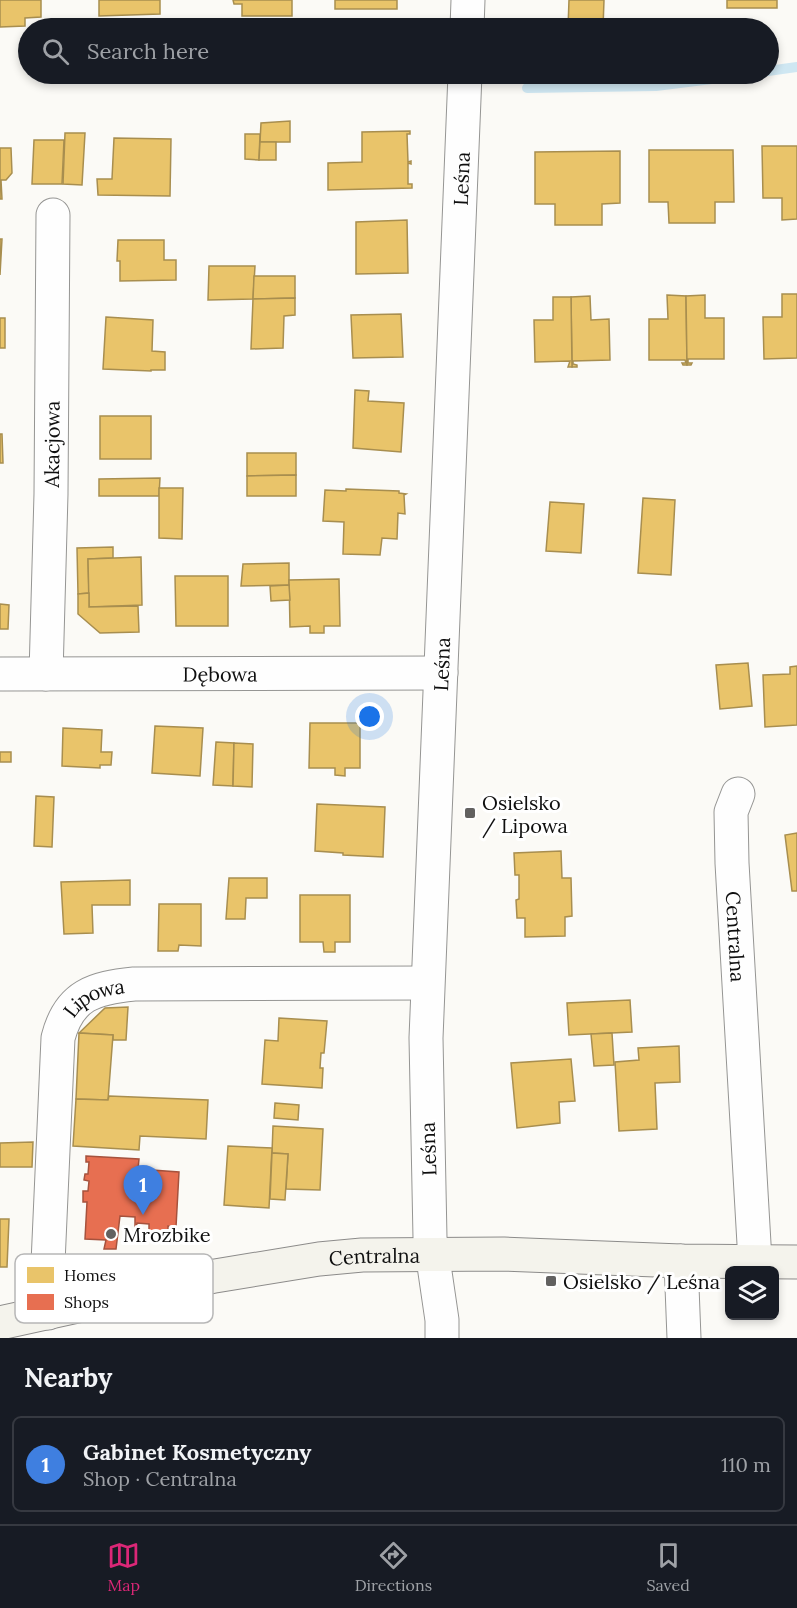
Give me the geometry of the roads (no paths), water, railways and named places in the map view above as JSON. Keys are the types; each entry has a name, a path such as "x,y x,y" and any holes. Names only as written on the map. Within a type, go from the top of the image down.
{"street":[{"path":"467,18 468,0"},
{"name":"Leśna","path":"442,1338 442,1320 430,1238 426,1099 427,983 465,84"},
{"name":"Akacjowa","path":"46,674 51,494 53,215"},
{"name":"Dębowa","path":"0,674 441,673"},
{"name":"Centralna","path":"738,794 731,812 732,863 755,1261"},
{"name":"Lipowa","path":"48,1254 58,1038 62,1021 71,1006 87,994 106,987 134,984 427,983"},
{"name":"Centralna","path":"213,1276 319,1259 362,1255 504,1254 681,1261 797,1262"},
{"path":"681,1261 684,1338"},
{"name":"Centralna","path":"0,1323 15,1320"}],"waterway":[{"path":"779,69 797,67"},
{"path":"527,88 672,84"}],"place":[{"name":"Osielsko / Lipowa","path":"470,813"},
{"name":"Gabinet Kosmetyczny","path":"143,1215"},
{"name":"Mrozbike","path":"111,1234"},
{"name":"Osielsko / Leśna","path":"551,1281"}]}
